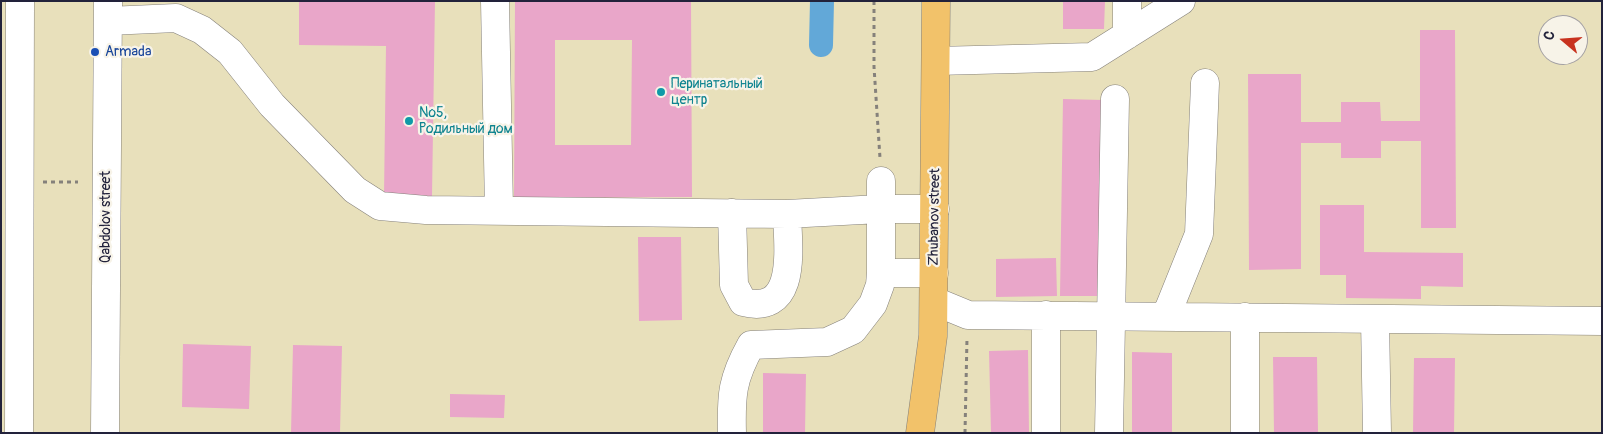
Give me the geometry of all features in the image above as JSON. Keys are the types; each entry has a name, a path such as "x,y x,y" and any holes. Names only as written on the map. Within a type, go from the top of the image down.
{"main road":[{"name":"Zhubanov street","path":"920,433 933,336 936,1"},
{"path":"906,433 933,336"},
{"path":"933,336 940,433"}],"street":[{"path":"20,1 20,433"},
{"path":"496,1 499,209"},
{"path":"1126,36 1127,1"},
{"path":"936,61 1092,57 1181,1"},
{"path":"108,11 176,18 202,30 230,52 272,105 355,190 380,206 426,210 499,209 788,214 880,209 935,210"},
{"name":"Qabdolov street","path":"105,433 108,11"},
{"path":"1166,316 1199,234 1205,83"},
{"path":"1109,433 1115,99"},
{"path":"732,433 731,398 737,370 751,345 827,342 853,330 873,304 880,285 881,273 881,181"},
{"path":"732,213 734,284 743,302 757,306 770,302 783,288 788,271 788,214"},
{"path":"881,273 934,273"},
{"path":"934,301 968,315 1602,321"},
{"path":"1046,315 1046,433"},
{"path":"1245,317 1245,433"},
{"path":"1375,319 1377,433"}],"path":[{"path":"874,1 874,67 881,181"},
{"path":"37,182 78,182"},
{"path":"964,433 968,315"}],"building":[{"name":"№5, Родильный дом","path":"299,1 435,1 432,196 384,195 386,46 299,45"},
{"name":"Перинатальный центр","path":"515,1 691,1 692,197 514,198","holes":["555,40 632,40 631,145 555,145"]},
{"path":"1063,1 1105,1 1104,29 1063,29"},
{"path":"1420,30 1455,30 1456,228 1421,228 1421,141 1381,141 1381,158 1341,158 1341,143 1301,143 1301,269 1249,270 1248,74 1301,74 1301,122 1341,122 1341,102 1380,102 1381,121 1420,121"},
{"path":"1063,99 1103,100 1100,296 1060,296"},
{"path":"1320,205 1364,205 1364,252 1463,253 1463,287 1421,286 1421,299 1346,298 1346,275 1320,275"},
{"path":"638,237 681,237 682,320 639,321"},
{"path":"1056,258 1057,296 996,297 996,259"},
{"path":"183,344 251,346 249,409 182,407"},
{"path":"293,345 342,346 340,433 291,433"},
{"path":"1028,350 1029,433 991,433 989,351"},
{"path":"1132,352 1172,353 1172,433 1132,433"},
{"path":"1273,357 1317,357 1318,433 1274,433"},
{"path":"1414,358 1455,358 1454,433 1413,433"},
{"path":"763,373 806,374 805,433 763,433"},
{"path":"450,394 505,395 504,418 450,417"}],"waterway":[{"path":"821,45 822,1"}],"place":[{"name":"Armada","path":"95,52"},
{"name":"Перинатальный центр","path":"661,92"},
{"name":"№5, Родильный дом","path":"409,121"}]}
